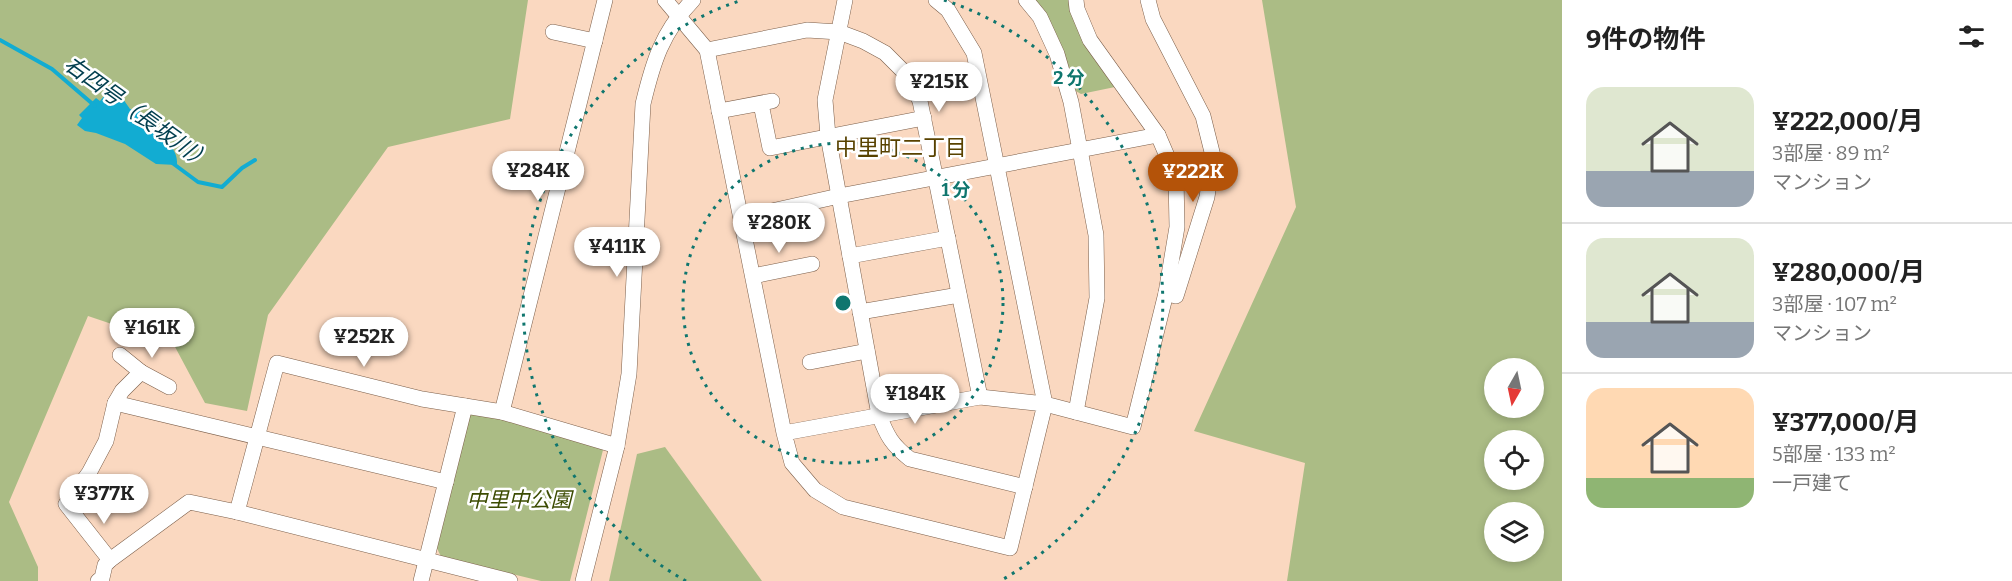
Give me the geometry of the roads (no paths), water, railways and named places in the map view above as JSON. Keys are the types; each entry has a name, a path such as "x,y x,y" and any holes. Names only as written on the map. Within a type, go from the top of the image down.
{"street":[{"path":"502,412 605,0"},
{"path":"665,0 707,50 792,463 815,490 843,507 1010,548 1045,404 974,53 948,10 936,0"},
{"path":"583,581 617,446 629,374 643,104 653,62 677,17 693,0"},
{"path":"845,0 825,100 828,136 879,415 885,433 895,447 910,459 1025,487"},
{"path":"1026,0 1040,17 1058,54 1071,102 1096,235 1097,298 1076,412"},
{"path":"784,433 980,397 1045,404 1133,427 1166,293 1177,227 1176,177 1158,135 1090,40 1077,9 1076,0"},
{"path":"1148,0 1153,19 1203,116 1213,156 1207,197 1176,296 1166,293"},
{"path":"707,50 807,30 839,32 885,53 907,75 920,101 924,118 980,397"},
{"path":"553,32 595,41"},
{"path":"719,111 766,102 770,148 924,118"},
{"path":"741,218 839,196 1158,135"},
{"path":"850,256 948,238"},
{"path":"753,276 812,264"},
{"path":"860,312 959,295"},
{"path":"810,362 867,351"},
{"path":"120,355 141,372 169,387"},
{"path":"237,512 277,363 422,399 502,412 617,446"},
{"path":"110,560 66,504 89,473 106,441 115,403 122,391 141,372"},
{"path":"115,403 446,482"},
{"path":"421,581 465,406"},
{"path":"98,581 102,578 105,565 110,560 189,502 510,581"}],"water":[{"path":"105,95 123,99 130,109 140,111 143,126 171,146 177,158 177,165 156,164 125,144 85,131 77,125 82,118 79,115 96,98 100,101"}],"waterway":[{"name":"右四号（長坂川）","path":"0,40 52,69 95,106"},
{"name":"右四号（長坂川）","path":"171,162 198,182 222,187 242,168 255,160"}],"district":[{"name":"中里町二丁目","path":"901,147"}],"park label":[{"name":"中里中公園","path":"519,500"}]}
